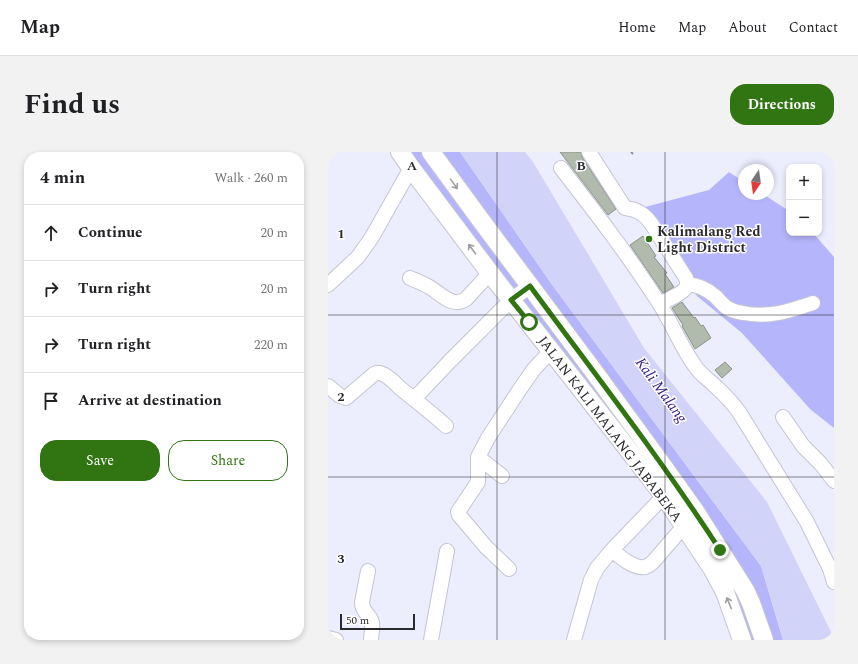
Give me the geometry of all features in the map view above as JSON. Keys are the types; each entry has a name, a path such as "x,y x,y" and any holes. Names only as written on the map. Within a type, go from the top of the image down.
{"main road":[{"name":"JALAN KALI MALANG JABABEKA","path":"400,152 490,273 664,496 712,568 725,592 742,640"},
{"name":"JALAN KALI MALANG JABABEKA","path":"431,152 592,369 694,511 745,590 764,640"}],"street":[{"path":"589,152 625,208 638,211 651,223 686,278 686,288 660,304"},
{"path":"328,285 358,257 372,238 411,168"},
{"path":"561,168 602,222 660,304 695,367 733,404 739,412 807,522 833,573"},
{"path":"410,278 457,303 466,299 490,273"},
{"path":"687,284 701,287 713,295 728,309 735,312 750,314 774,314 788,312 813,303"},
{"path":"414,399 511,300 530,286"},
{"path":"510,569 486,547 458,513 459,509 479,481 477,464 478,457 488,438 534,369 551,351"},
{"path":"328,386 340,396 346,398 374,374 380,373 446,426"},
{"path":"783,417 804,447 828,462 834,481"},
{"path":"478,457 502,476"},
{"path":"574,640 597,568 612,550 664,496"},
{"path":"612,550 619,557 638,567 648,566 654,562 684,526"},
{"path":"431,640 447,551"},
{"path":"368,570 362,607 363,611 371,619 371,640"},
{"path":"328,638 336,640"}],"shaded area":[{"path":"400,152 460,152 553,286 761,566 783,640 742,640 725,592"},
{"path":"729,172 738,178 738,200 772,200 786,209 786,236 816,236 834,257 834,428 810,409 742,333 697,296 634,210 709,190"}],"water":[{"name":"Kali Malang","path":"460,152 525,152 533,162 644,348 767,502 831,632 833,640 783,640 761,566 553,286"}],"building":[{"path":"560,152 581,152 582,157 616,209 608,215"},
{"path":"643,236 656,256 654,257 667,273 665,274 674,287 663,293 630,245"},
{"path":"682,302 701,326 703,325 711,338 695,349 682,326 683,325 672,308"},
{"path":"725,362 732,369 722,378 715,370"}],"place":[{"name":"Kalimalang Red Light District","path":"649,239"}],"route":[{"path":"529,322 511,300 530,286 641,437 720,550"}]}
